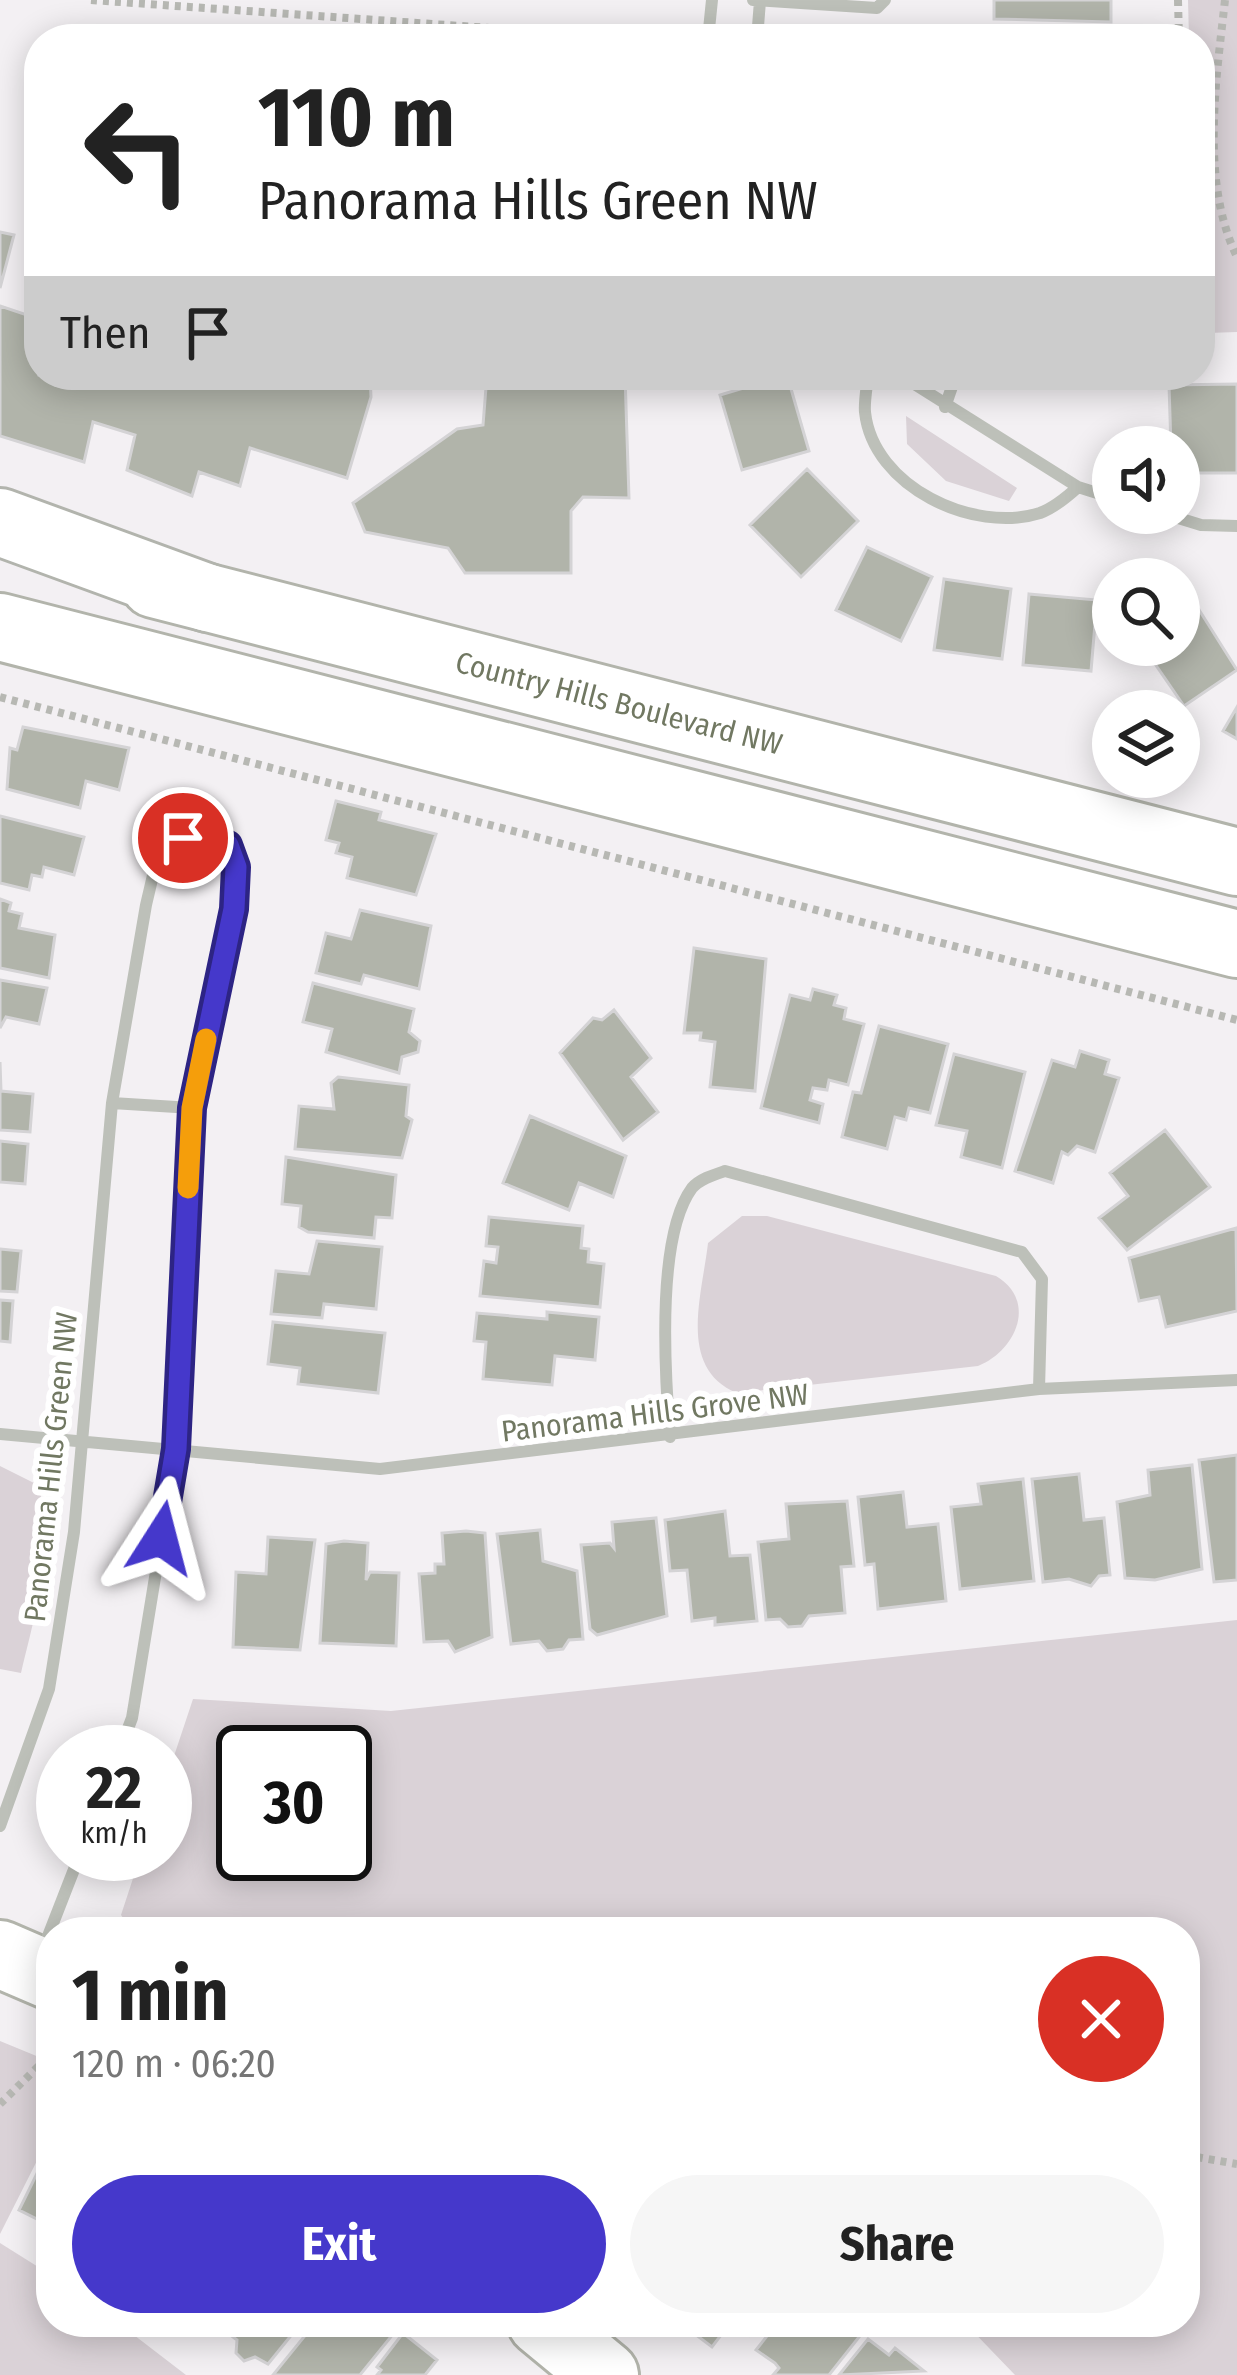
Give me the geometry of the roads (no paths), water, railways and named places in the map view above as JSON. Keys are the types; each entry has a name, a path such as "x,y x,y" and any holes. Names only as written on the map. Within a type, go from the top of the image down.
{"main road":[{"path":"0,522 208,598"},
{"name":"Country Hills Boulevard NW","path":"0,544 1237,862"},
{"path":"0,627 1237,944"},
{"path":"559,2337 605,2375"}],"street":[{"path":"756,0 877,8 885,0"},
{"path":"867,390 865,414 875,442 910,486 938,502 991,518 1017,517 1042,512 1078,487"},
{"path":"921,390 1092,491"},
{"path":"945,407 951,390"},
{"path":"1200,525 1237,526"},
{"name":"Panorama Hills Green NW","path":"0,1826 50,1689 74,1532 112,1103 154,871 183,838 204,834 228,845 236,867 234,909 192,1108 176,1449 129,1725"},
{"path":"112,1103 192,1108"},
{"path":"670,1437 663,1358 676,1215 696,1183 725,1171 1022,1252 1042,1279 1039,1389"},
{"name":"Panorama Hills Grove NW","path":"0,1434 380,1469 1039,1389 1237,1380"},
{"path":"51,1917 68,1881"}]}
